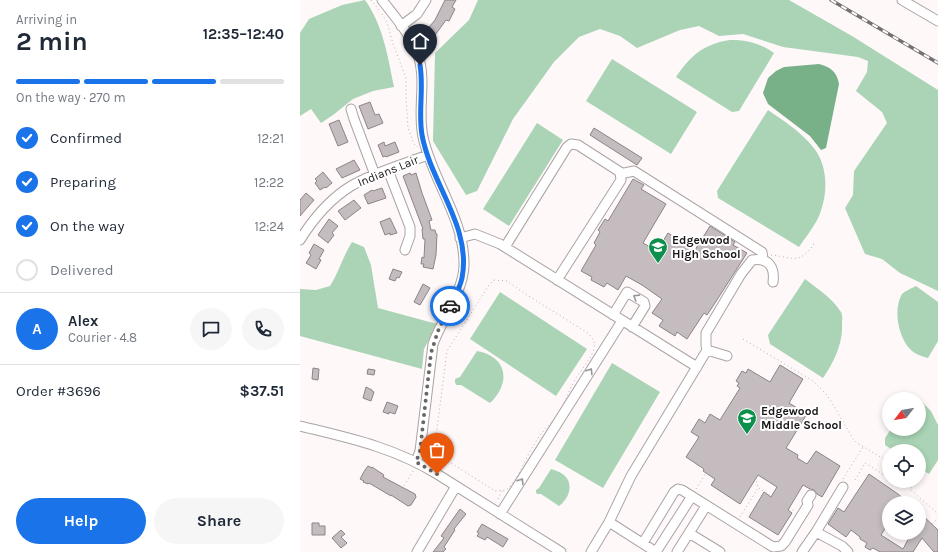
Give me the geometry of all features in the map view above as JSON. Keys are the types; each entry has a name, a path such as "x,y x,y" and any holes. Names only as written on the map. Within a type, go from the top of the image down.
{"street":[{"path":"382,0 413,44 418,55 422,96 421,122 423,137 428,155 460,238 464,266 462,280 433,344 420,451 415,466"},
{"path":"401,26 417,14 426,0"},
{"path":"902,0 938,21"},
{"path":"351,109 375,175"},
{"path":"505,247 567,147 571,144 578,145 620,172 621,180 556,280"},
{"name":"Indians Lair","path":"300,240 308,227 335,198 350,187 375,175 428,155"},
{"path":"388,170 410,227 410,236 405,250"},
{"path":"620,174 634,171 762,252 763,258 771,265 775,274 774,282"},
{"path":"460,238 475,234 505,247 697,367"},
{"path":"591,552 609,522 631,476 707,350 706,333 741,274 752,260 763,258"},
{"path":"613,315 626,293 629,293 644,302 645,306 632,327"},
{"path":"500,514 622,321"},
{"path":"707,350 728,356"},
{"path":"300,426 363,441 415,466 456,486 561,552"},
{"path":"417,552 456,486"},
{"path":"802,552 843,487"},
{"path":"642,543 674,492 678,490 693,494 706,506 773,547 781,546 788,537 808,505 807,501 811,495"},
{"path":"609,522 656,552 693,494"},
{"path":"680,551 706,506"},
{"path":"816,532 842,546 848,552"},
{"path":"689,534 720,552"}],"path":[{"path":"371,0 387,22 393,44 406,78 406,111 408,128 414,144 428,155"},
{"path":"763,258 772,255 793,259 799,258 807,253 814,244 814,241"},
{"path":"498,499 503,491 514,482 538,438 557,415 566,400 573,383 593,351 595,344 588,333 507,281 494,280 489,285 447,352 436,436 438,446 448,461 495,491 503,491"},
{"path":"744,339 813,381 829,398 850,435 857,443 882,458"},
{"path":"445,466 448,461"},
{"path":"855,480 865,464 882,474"},
{"path":"402,489 415,466"},
{"path":"693,494 706,473"},
{"path":"739,519 758,488 755,475"},
{"path":"758,488 771,496"},
{"path":"910,489 938,515"},
{"path":"932,524 938,518"}],"shaded area":[{"path":"365,0 381,31 394,87 373,91 353,99 321,123 311,109 300,116 300,33 309,19 342,5"},
{"path":"478,0 789,0 852,36 938,90 938,291 900,273 882,259 865,254 845,208 853,195 854,171 887,123 882,112 856,91 867,72 868,61 858,57 783,47 743,34 719,36 699,26 680,30 637,48 620,36 600,29 579,37 554,62 513,119 477,191 466,195 433,141 435,53 469,20"},
{"path":"730,40 753,43 774,53 739,111 732,112 676,77 687,62 699,52 713,44"},
{"path":"612,59 697,112 671,154 586,101"},
{"path":"819,64 827,67 835,73 839,84 826,148 821,150 810,136 768,104 763,93 768,78 776,71 784,67"},
{"path":"768,110 803,136 813,147 819,155 825,174 825,194 820,213 814,225 799,247 718,198 717,191"},
{"path":"537,123 563,140 509,226 483,209"},
{"path":"352,242 364,247 371,265 378,308 437,324 424,349 422,369 300,336 300,289 316,290 330,286"},
{"path":"805,279 829,298 842,315 842,331 839,346 831,366 823,378 770,344 768,335"},
{"path":"916,286 938,302 938,341 928,358 920,356 909,348 902,336 898,322 897,314 899,300 902,294"},
{"path":"500,292 587,349 556,396 470,339"},
{"path":"477,351 487,354 495,359 503,372 501,387 497,395 490,403 461,385 456,385 455,382 455,379 460,377"},
{"path":"612,363 660,392 603,488 555,460"},
{"path":"926,406 931,411 938,425 938,460 929,474 926,472 926,444 885,444 886,436 926,436"},
{"path":"551,469 560,472 568,480 568,494 563,503 559,506 536,492"}],"building":[{"path":"445,0 456,0 452,7 455,9 449,21 446,20 433,38 424,33 435,20"},
{"path":"370,102 375,115 379,114 383,123 368,129 359,106"},
{"path":"339,120 348,142 338,146 329,124"},
{"path":"594,128 642,158 637,165 590,135"},
{"path":"384,142 385,146 395,142 399,152 383,157 378,145"},
{"path":"354,160 360,170 342,178 336,169"},
{"path":"323,172 332,183 326,188 325,187 320,190 315,183 317,181 315,179"},
{"path":"410,173 411,175 416,173 432,220 429,221 431,230 435,230 437,234 436,255 433,269 423,267 424,264 421,264 422,257 424,258 425,239 423,239 423,229 403,176"},
{"name":"Edgewood High School","path":"633,179 644,185 641,189 666,204 643,243 657,251 668,233 695,250 710,226 735,242 733,245 747,253 707,315 704,313 687,339 677,332 675,336 659,326 663,320 652,313 662,299 642,285 626,276 618,290 607,283 604,287 591,280 592,277 581,271 596,245 594,243 600,232 598,230 605,219 608,221"},
{"path":"382,188 386,198 368,204 364,195 372,190"},
{"path":"306,193 314,200 300,216 300,200"},
{"path":"354,200 361,208 345,220 338,211"},
{"path":"390,218 397,233 385,235 380,222"},
{"path":"329,219 338,226 332,233 334,235 328,243 318,235"},
{"path":"314,244 324,250 316,269 306,263 311,255 309,253"},
{"path":"393,269 402,272 399,278 397,277 395,281 389,279"},
{"path":"423,284 430,288 420,305 414,302"},
{"name":"Edgewood Middle School","path":"780,365 803,379 789,403 807,414 786,448 798,455 797,458 807,464 816,451 840,466 822,497 814,490 803,485 788,510 792,513 778,535 749,517 764,492 771,497 777,487 758,475 740,504 711,485 715,479 703,471 704,469 686,457 699,437 691,432 699,419 705,423 710,414 720,420 740,388 737,386 739,383 736,381 742,371 746,373 748,369 770,382"},
{"path":"313,368 319,369 318,380 312,379"},
{"path":"368,369 375,370 374,375 367,374"},
{"path":"366,387 374,392 371,401 363,398"},
{"path":"387,402 398,406 395,414 383,412"},
{"path":"368,466 384,475 383,477 415,494 416,497 411,505 408,506 369,483 363,482 364,481 360,479"},
{"path":"869,474 882,483 882,488 889,488 900,496 882,496 882,540 889,540 903,549 908,540 921,540 913,552 880,552 873,548 870,550 865,547 867,543 860,539 860,537 851,530 846,537 828,524 838,508 844,512"},
{"path":"460,509 466,514 454,529 455,530 444,547 446,549 443,552 433,552 444,538 441,536"},
{"path":"926,519 938,530 938,552 934,552 924,540 926,540"},
{"path":"312,523 319,523 319,526 325,526 325,535 312,535"},
{"path":"482,524 508,539 503,547 487,537 485,540 477,536 479,533 477,532"},
{"path":"341,530 345,534 341,537 347,543 341,548 332,538"}],"railway":[{"path":"831,0 938,63"}],"way so far":[{"path":"437,474 416,462 420,451 431,353 438,331 450,306"}],"place":[{"name":"Edgewood High School","path":"658,264"},
{"name":"Edgewood Middle School","path":"747,435"}],"route":[{"path":"420,65 422,74 421,122 423,137 428,155 460,236 463,253 464,266 462,280 450,306"}]}
